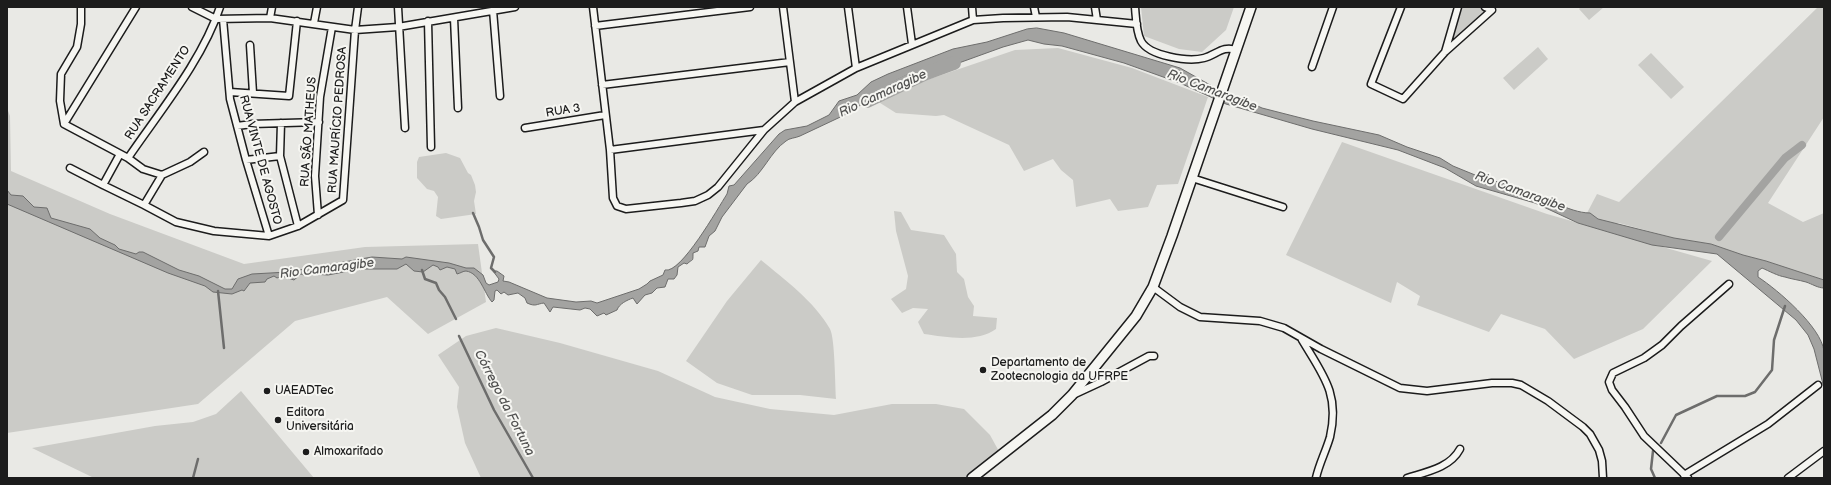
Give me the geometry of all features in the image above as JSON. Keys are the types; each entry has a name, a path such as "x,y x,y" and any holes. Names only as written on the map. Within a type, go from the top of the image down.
{"main road":[{"path":"972,478 1039,427 1072,395 1126,330 1153,287 1251,7"}],"street":[{"path":"64,124 60,101 61,74 77,47 81,24 81,7"},
{"path":"64,124 136,7"},
{"path":"192,7 216,19 270,18 355,30 398,27 515,7"},
{"name":"RUA SACRAMENTO","path":"128,158 193,63 216,19 220,7"},
{"path":"270,18 272,7"},
{"path":"314,23 317,7"},
{"name":"RUA MAURÍCIO PEDROSA","path":"269,236 298,226 343,200 355,30 358,7"},
{"path":"398,7 404,128"},
{"path":"454,18 468,12 471,7"},
{"path":"593,7 610,150 613,198 617,206 626,209 695,201 708,195 718,186 764,130 795,102 856,68 973,20 1036,17 1097,20 1137,24"},
{"path":"595,26 750,7"},
{"path":"783,7 795,102"},
{"path":"848,7 856,68"},
{"path":"907,7 912,44"},
{"path":"972,7 973,20"},
{"path":"1034,7 1036,17"},
{"path":"1095,7 1097,20"},
{"path":"1135,7 1138,33 1144,45 1158,53 1187,60 1203,58 1224,48 1229,47 1236,50"},
{"path":"1312,67 1333,7"},
{"path":"1401,7 1371,84 1403,99 1445,52 1492,10 1485,7"},
{"path":"1445,52 1458,7"},
{"path":"493,10 500,96"},
{"path":"454,18 458,108"},
{"name":"RUA VINTE DE AGOSTO","path":"223,19 230,92 237,126 269,236"},
{"path":"230,92 289,96 296,21"},
{"path":"428,21 431,147"},
{"name":"RUA SÃO MATHEUS","path":"318,215 315,176 320,97 332,26"},
{"path":"250,45 253,93"},
{"path":"602,85 790,62"},
{"name":"RUA 3","path":"525,128 605,115"},
{"path":"237,126 319,122"},
{"path":"281,123 280,156 298,226"},
{"path":"64,124 128,158 143,169 162,175"},
{"path":"610,150 764,130"},
{"path":"144,205 162,175 190,162 204,152"},
{"path":"103,185 120,154"},
{"path":"246,160 280,156"},
{"path":"70,168 176,222 214,230 269,236"},
{"path":"1192,178 1283,207"},
{"path":"1729,284 1681,326 1662,345 1644,358 1620,369 1610,378 1609,386 1626,407 1644,436 1686,476 1768,424 1818,385"},
{"path":"1153,287 1180,307 1200,317 1260,320 1284,328 1386,382 1414,391 1447,390 1502,382 1521,385 1548,401 1590,434 1599,450 1602,461 1603,478"},
{"path":"1301,338 1330,390 1334,405 1329,438 1316,478"},
{"path":"1072,395 1101,382 1149,356 1154,356"},
{"path":"1409,477 1450,462 1457,455 1460,449"},
{"path":"1788,478 1824,451"},
{"path":"1409,477 1419,478"}],"shaded area":[{"path":"1141,7 1234,7 1226,30 1202,52 1179,49 1144,36"},
{"path":"1462,7 1479,7 1485,10 1451,45 1450,43"},
{"path":"1581,7 1604,7 1589,20 1579,9"},
{"path":"1818,7 1824,7 1824,117 1768,203 1803,222 1824,213 1824,280 1711,244 1674,238 1619,223 1608,222 1587,213 1597,194 1619,202"},
{"path":"1538,47 1548,59 1514,90 1503,78"},
{"path":"1058,48 1132,68 1208,97 1178,184 1157,185 1148,207 1118,211 1110,199 1076,207 1073,180 1061,170 1053,159 1024,171 1009,145 944,115 936,116 896,113 877,101 912,85 1015,50"},
{"path":"1651,53 1684,87 1671,99 1638,65"},
{"path":"7,108 10,116 11,171 110,214 244,264 365,247 478,244 486,302 428,334 387,297 295,321 198,404 7,433"},
{"path":"1342,142 1547,214 1712,261 1643,329 1574,359 1545,329 1501,314 1489,332 1417,305 1420,296 1397,282 1391,303 1286,255"},
{"path":"446,153 460,158 468,173 471,175 476,192 474,201 476,214 441,219 436,216 438,197 434,191 427,189 417,178 417,162 419,157"},
{"path":"894,211 901,212 911,230 944,235 956,254 957,272 964,279 968,297 974,306 973,316 997,318 996,329 971,338 924,334 918,322 928,309 913,308 902,313 891,299 906,289 908,276 896,231"},
{"path":"761,260 789,283 816,309 830,329 834,352 836,399 800,395 752,395 717,383 686,361 727,301"},
{"path":"496,328 560,343 658,371 715,397 770,409 834,415 892,404 936,404 964,409 990,435 1001,455 966,478 481,478 465,443 457,407 459,387 438,355 466,336"},
{"path":"241,391 314,478 94,478 32,448 155,426 193,422 216,414"}],"water":[{"name":"Rio Camaragibe","path":"1037,28 1064,33 1180,68 1228,95 1236,96 1262,108 1379,135 1407,147 1440,158 1453,166 1480,177 1516,187 1539,197 1544,197 1573,210 1590,213 1598,219 1674,238 1711,244 1824,280 1824,288 1822,288 1806,282 1779,276 1762,268 1758,271 1758,277 1787,300 1807,320 1821,341 1825,356 1824,388 1814,349 1808,335 1796,320 1717,254 1652,245 1578,223 1535,203 1476,186 1445,168 1398,150 1312,129 1226,104 1180,83 1124,63 1062,46 1028,40 1003,47 945,69 909,74 891,83 882,91 883,94 859,106 851,112 800,136 787,140 775,151 758,175 747,184 722,217 715,231 709,236 705,247 699,247 698,251 693,253 692,260 687,264 684,263 678,267 677,275 674,279 668,279 665,287 657,288 652,293 645,295 637,304 633,298 621,304 617,310 606,315 604,313 597,316 590,309 585,308 580,310 553,307 550,312 544,303 534,305 530,304 527,303 525,298 518,293 508,295 504,292 501,294 497,290 495,291 494,300 492,302 475,275 466,271 457,274 455,269 447,267 440,270 438,267 433,265 423,272 414,271 406,264 397,269 359,269 328,275 312,274 306,276 301,274 294,280 282,276 277,278 274,276 267,279 265,282 250,283 244,291 242,290 232,294 213,292 205,286 168,273 7,204 7,190 11,195 23,196 34,207 47,208 51,218 90,229 100,238 115,245 119,249 136,254 143,252 179,270 199,276 225,289 232,289 238,279 252,274 288,272 372,257 402,259 406,257 449,263 466,268 474,268 483,275 486,283 489,285 498,282 499,279 493,271 497,271 504,276 503,281 509,282 547,298 576,302 591,301 597,303 639,289 650,281 663,275 665,270 672,268 680,262 699,239 727,194 729,186 734,185 779,134 785,130 807,126 829,115 839,101 857,95 871,82 888,74 953,49 987,42 1027,29"}],"waterway":[{"name":"Rio Camaragibe","path":"867,101 924,74 954,63"},
{"path":"1719,237 1785,158 1802,145"},
{"path":"473,213 483,240 494,257 491,268 495,272"},
{"name":"Córrego da Fortuna","path":"422,270 425,279 436,283 456,319"},
{"path":"218,291 224,348"},
{"path":"1661,443 1676,415 1717,396 1745,396 1755,392 1772,370 1774,340 1785,306"},
{"name":"Córrego da Fortuna","path":"459,336 494,410 533,478"},
{"path":"1653,451 1651,469 1655,478"},
{"path":"193,478 198,459"}],"place":[{"name":"Departamento de Zootecnologia da UFRPE","path":"983,370"},
{"name":"UAEADTec","path":"267,391"},
{"name":"Editora Universitária","path":"278,420"},
{"name":"Almoxarifado","path":"306,452"}]}
